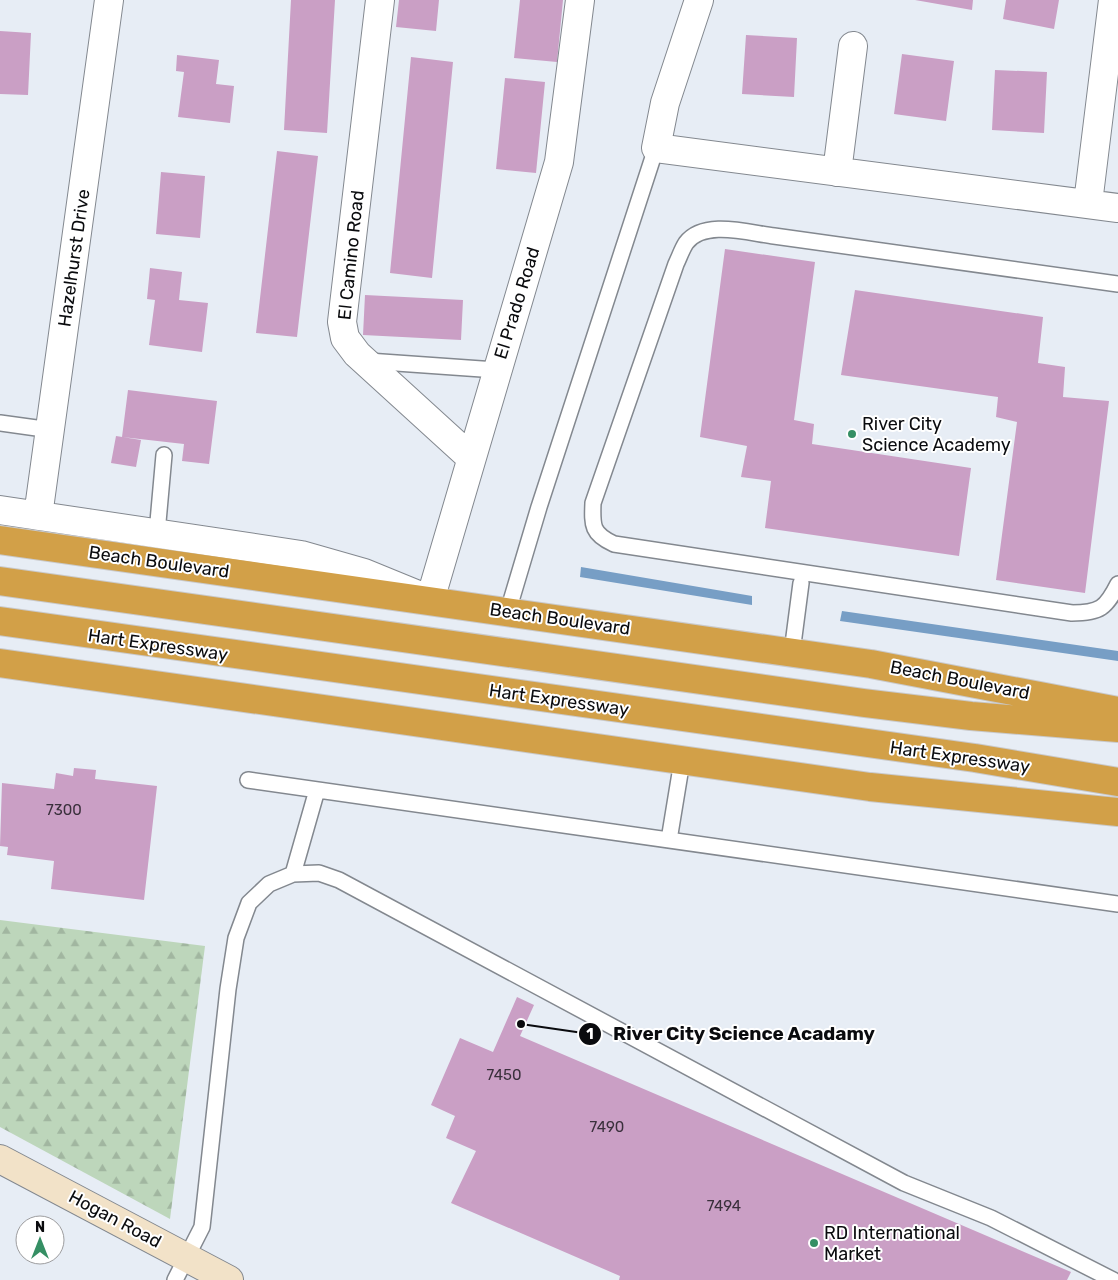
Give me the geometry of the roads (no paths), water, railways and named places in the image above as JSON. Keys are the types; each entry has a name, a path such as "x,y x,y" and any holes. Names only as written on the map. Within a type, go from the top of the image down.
{"highway":[{"name":"Beach Boulevard","path":"0,540 792,652 939,676 1118,711"},
{"path":"0,581 864,703 971,716 1118,728"},
{"name":"Hart Expressway","path":"0,621 965,757 1118,782"},
{"path":"0,663 917,793 1118,812"}],"main road":[{"name":"Hogan Road","path":"0,1159 181,1269 229,1280"}],"street":[{"name":"Hazelhurst Drive","path":"38,516 109,0"},
{"name":"El Camino Road","path":"380,0 342,322 345,338 365,361 470,457"},
{"name":"El Prado Road","path":"430,600 470,457 558,162 580,0"},
{"path":"699,0 665,103 656,148 1118,208"},
{"path":"1088,204 1113,0"},
{"path":"837,172 853,46"},
{"path":"0,510 282,551 314,558 377,578 430,600"}],"lane":[{"path":"508,611 539,507 656,148"},
{"path":"1118,284 727,230 698,233 686,242 676,264 593,503 592,524 600,537 614,544 801,578 1072,613 1099,610 1109,601 1118,584"},
{"path":"365,361 496,370"},
{"path":"0,423 51,430"},
{"path":"157,533 164,455"},
{"path":"792,652 801,578"},
{"path":"669,840 682,761"},
{"path":"248,780 1118,904"},
{"path":"293,874 317,790"},
{"path":"181,1269 202,1227 228,989 236,938 249,904 269,884 293,874 319,873 339,880 904,1182 991,1218 1113,1280"}],"water":[{"path":"581,567 752,596 752,605 580,577"},
{"path":"842,611 1118,651 1118,661 840,621"}],"place":[{"name":"River City Science Academy","path":"852,434"},
{"name":"River City Science Acadamy","path":"521,1024"},
{"name":"RD International Market","path":"814,1243"}]}
